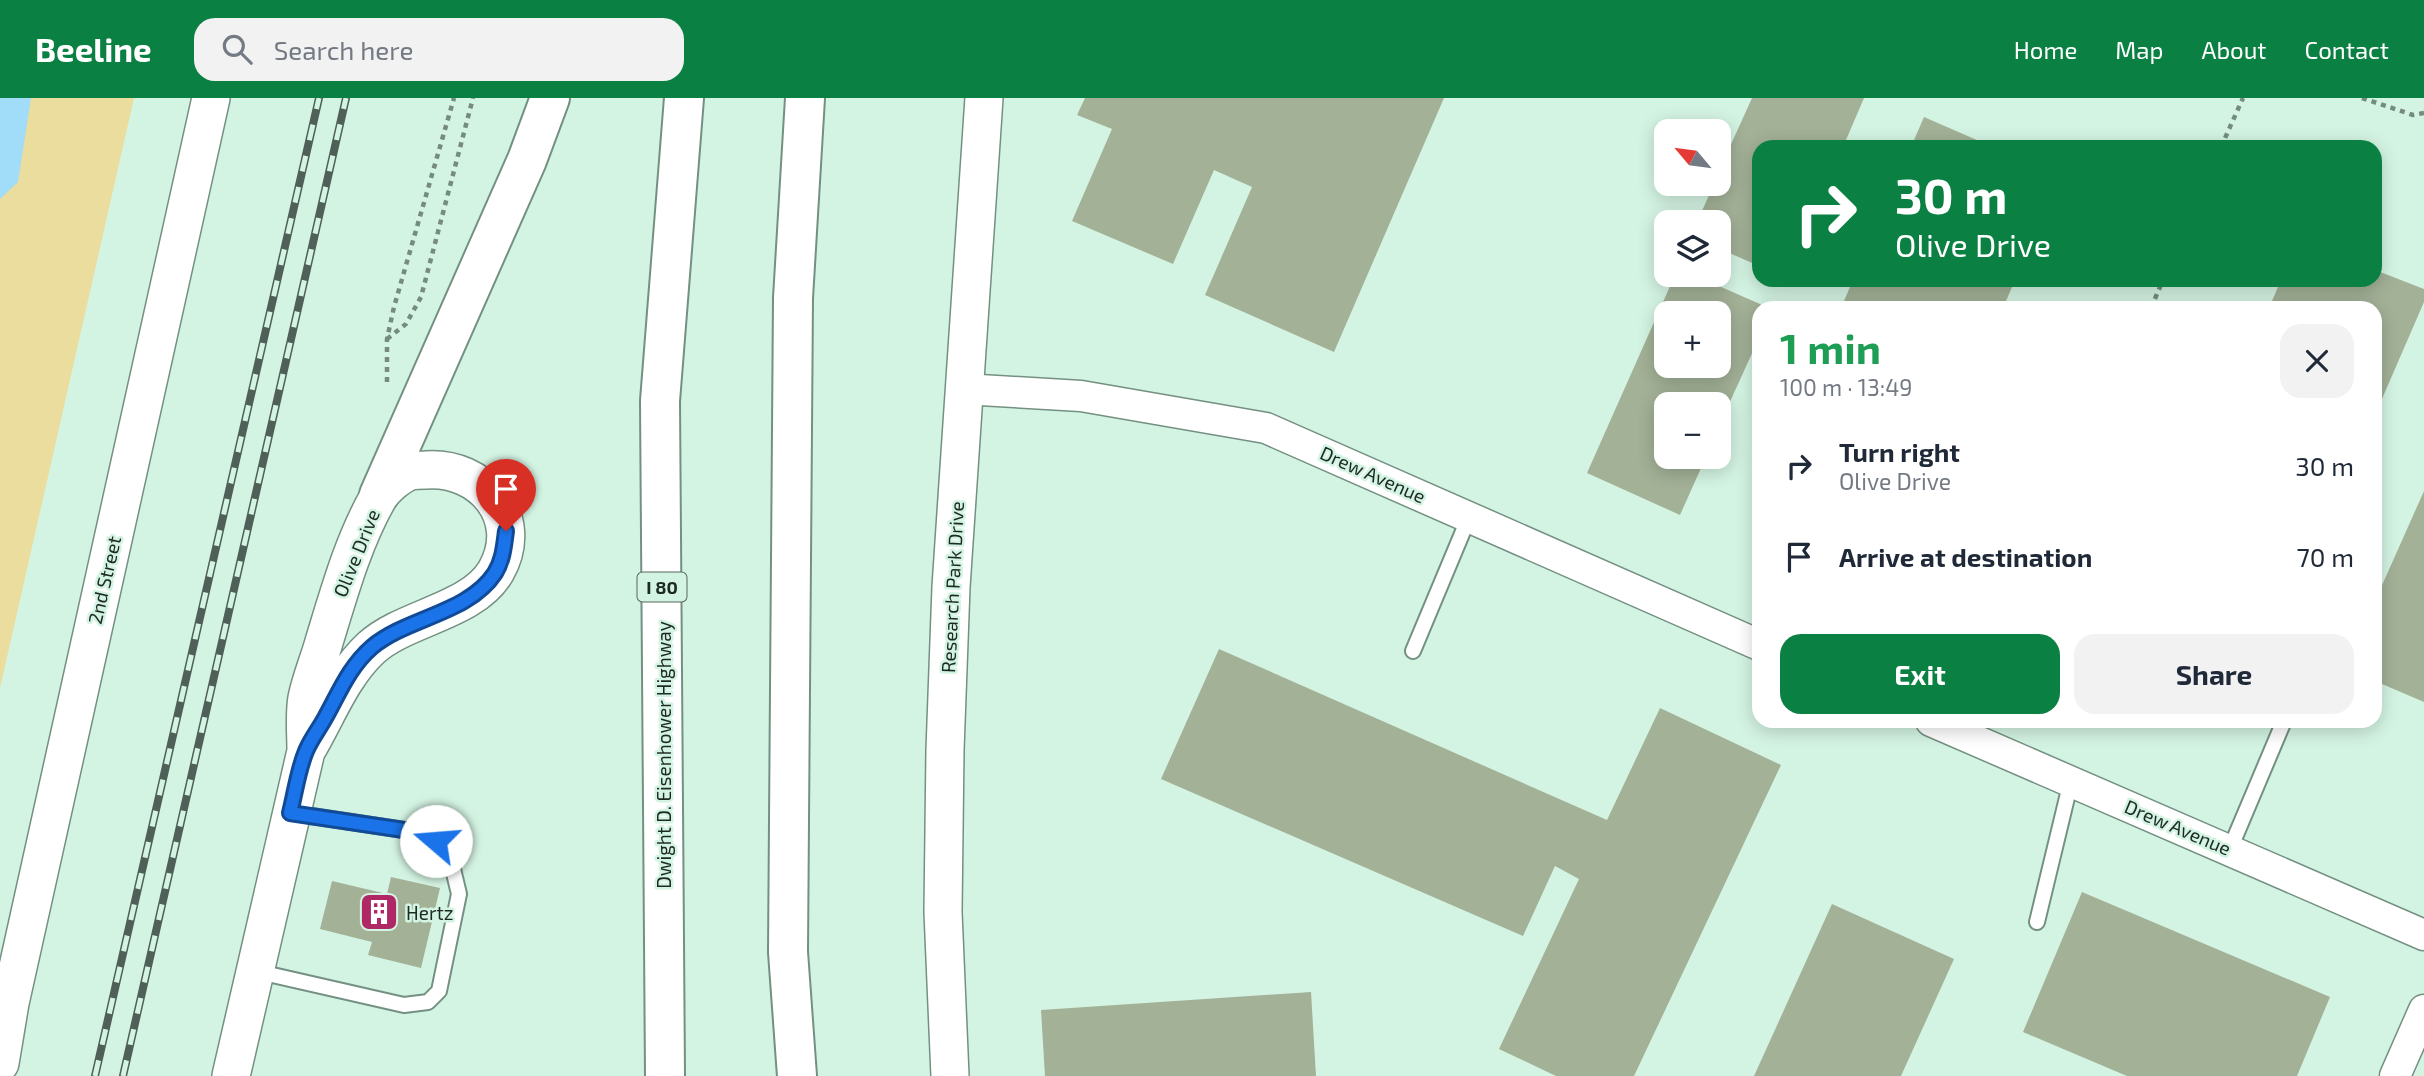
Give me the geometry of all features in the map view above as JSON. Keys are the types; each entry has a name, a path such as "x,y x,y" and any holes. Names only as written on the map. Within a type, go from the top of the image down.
{"highway":[{"path":"379,495 527,160 550,98"},
{"name":"Dwight D. Eisenhower Highway","path":"665,1076 660,401 684,98"},
{"path":"797,1076 788,952 793,298 806,98"}],"street":[{"name":"2nd Street","path":"0,1063 10,1003 211,98"},
{"name":"Research Park Drive","path":"950,1076 943,912 945,750 951,587 984,98"},
{"name":"Drew Avenue","path":"963,389 1081,396 1266,428 1752,642"},
{"name":"Olive Drive","path":"230,1076 306,751 307,698 358,541 379,495 394,481 410,471 443,469 462,474 490,493 500,510 506,531 503,553 495,573 480,589 461,602 405,626 372,647 343,680 306,751"},
{"name":"Drew Avenue","path":"1947,728 2424,934"},
{"path":"2395,1076 2424,1010"}],"lane":[{"path":"1413,651 1469,517"},
{"path":"2230,849 2281,728"},
{"path":"2037,922 2070,781"},
{"path":"255,971 404,1005 428,1002 439,991 459,894 448,848 424,833 290,813"}],"path":[{"path":"387,339 406,324 421,297 474,98"},
{"path":"2224,140 2242,98"},
{"path":"2362,98 2413,115 2424,113"}],"shaded area":[{"path":"0,98 134,98 0,688"}],"water":[{"path":"0,98 31,98 18,182 0,199"}],"building":[{"path":"1085,98 1444,98 1334,352 1205,295 1252,187 1214,170 1173,264 1072,221 1112,129 1077,115"},
{"path":"1752,98 1864,98 1846,140 1752,140 1752,263 1731,254 1731,210 1702,210 1709,196 1731,196 1731,144"},
{"path":"1924,117 1977,140 1914,140"},
{"path":"2382,273 2424,289 2424,302 2382,399 2382,301 2272,301 2278,287 2382,287"},
{"path":"1670,287 1721,287 1753,301 1752,353 1731,399 1731,392 1654,392 1654,469 1701,469 1680,515 1587,473 1654,322 1654,378 1731,378 1731,301 1663,301"},
{"path":"1850,287 2012,287 2006,301 1844,301"},
{"path":"2424,491 2424,702 2382,684 2382,585"},
{"path":"1219,649 1607,820 1660,708 1781,765 1634,1076 1556,1076 1499,1049 1579,879 1555,866 1523,936 1161,779"},
{"name":"Hertz","path":"391,877 440,888 421,968 368,955 372,942 320,929 332,881 387,894"},
{"path":"2082,892 2330,997 2297,1076 2127,1076 2023,1032"},
{"path":"1832,904 1954,959 1901,1076 1754,1076"},
{"path":"1311,992 1316,1076 1045,1076 1041,1010"}],"railway":[{"path":"95,1076 319,98"},
{"path":"123,1076 346,98"}],"place":[{"name":"Hertz","path":"379,912"}],"route":[{"path":"436,841 424,833 290,813 306,751 343,680 372,647 405,626 461,602 480,589 495,573 503,553 506,531"}]}
